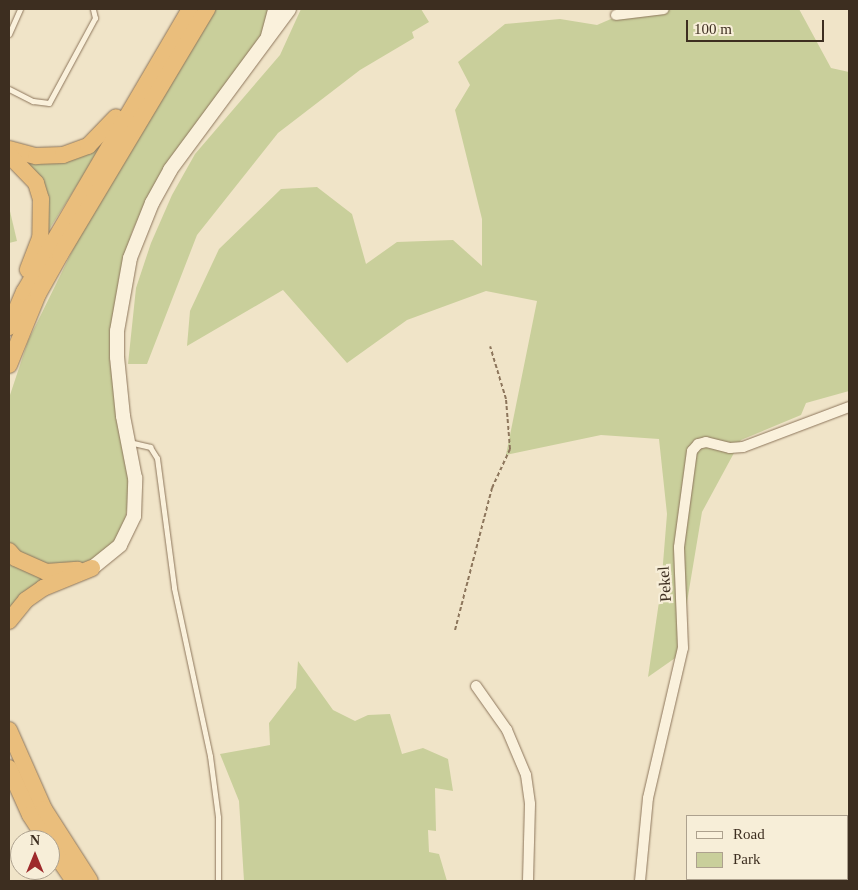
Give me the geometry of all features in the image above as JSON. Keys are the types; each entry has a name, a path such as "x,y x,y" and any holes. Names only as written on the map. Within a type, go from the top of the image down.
{"highway":[{"path":"9,326 24,292 190,9"},
{"path":"9,365 38,294 207,9"},
{"path":"9,148 50,157 75,152 98,138 139,94"},
{"path":"9,154 36,183 41,199 40,238 26,274 24,292"},
{"path":"9,551 21,562 46,572 92,568"},
{"path":"9,620 26,600 44,588 92,568"},
{"path":"9,717 11,736 44,809 90,881"},
{"path":"9,768 30,815 40,830"},
{"path":"60,861 74,881"}],"main road":[{"path":"266,43 275,9"},
{"path":"92,568 120,545 134,516 135,478 128,442 117,357 117,331 130,258 152,203 175,163 266,43 289,9"}],"street":[{"path":"616,15 664,9"},
{"name":"Pekel","path":"640,881 648,798 683,648 679,547 692,451 698,444 706,442 730,448 743,447 849,407"},
{"path":"476,686 507,730 526,775 530,814 528,881"}],"lane":[{"path":"9,34 20,9"},
{"path":"9,89 33,101 49,103 95,18 93,9"},
{"path":"128,442 150,447 157,458 174,588 210,756 218,817 218,881"}],"path":[{"path":"455,630 492,488 510,449 506,399 490,346"}],"green space":[{"path":"214,9 271,9 265,33 194,126 150,193 132,232 120,273 112,321 110,362 130,490 124,527 114,543 97,557 80,565 43,566 9,545 9,398 28,341 85,225"},
{"path":"301,9 421,9 429,22 412,32 414,38 360,70 278,133 197,235 147,364 128,364 136,288 151,243 172,195 195,154 280,55"},
{"path":"634,9 799,9 831,68 849,72 849,391 806,403 801,415 741,440 702,512 678,656 648,677 661,588 667,514 659,439 601,435 506,455 537,301 486,291 407,320 347,363 283,290 187,346 190,311 219,249 281,189 317,187 352,214 366,264 397,242 453,240 482,266 482,219 455,110 470,85 458,62 505,24 560,19 597,25"},
{"path":"103,141 81,179 45,236 19,157"},
{"path":"9,207 17,241 9,243"},
{"path":"9,559 46,576 9,613"},
{"path":"298,661 333,710 355,721 368,715 390,714 402,754 423,748 448,759 453,791 435,788 436,831 428,830 429,852 439,854 447,881 244,881 239,801 220,754 270,745 269,723 296,688"}]}
